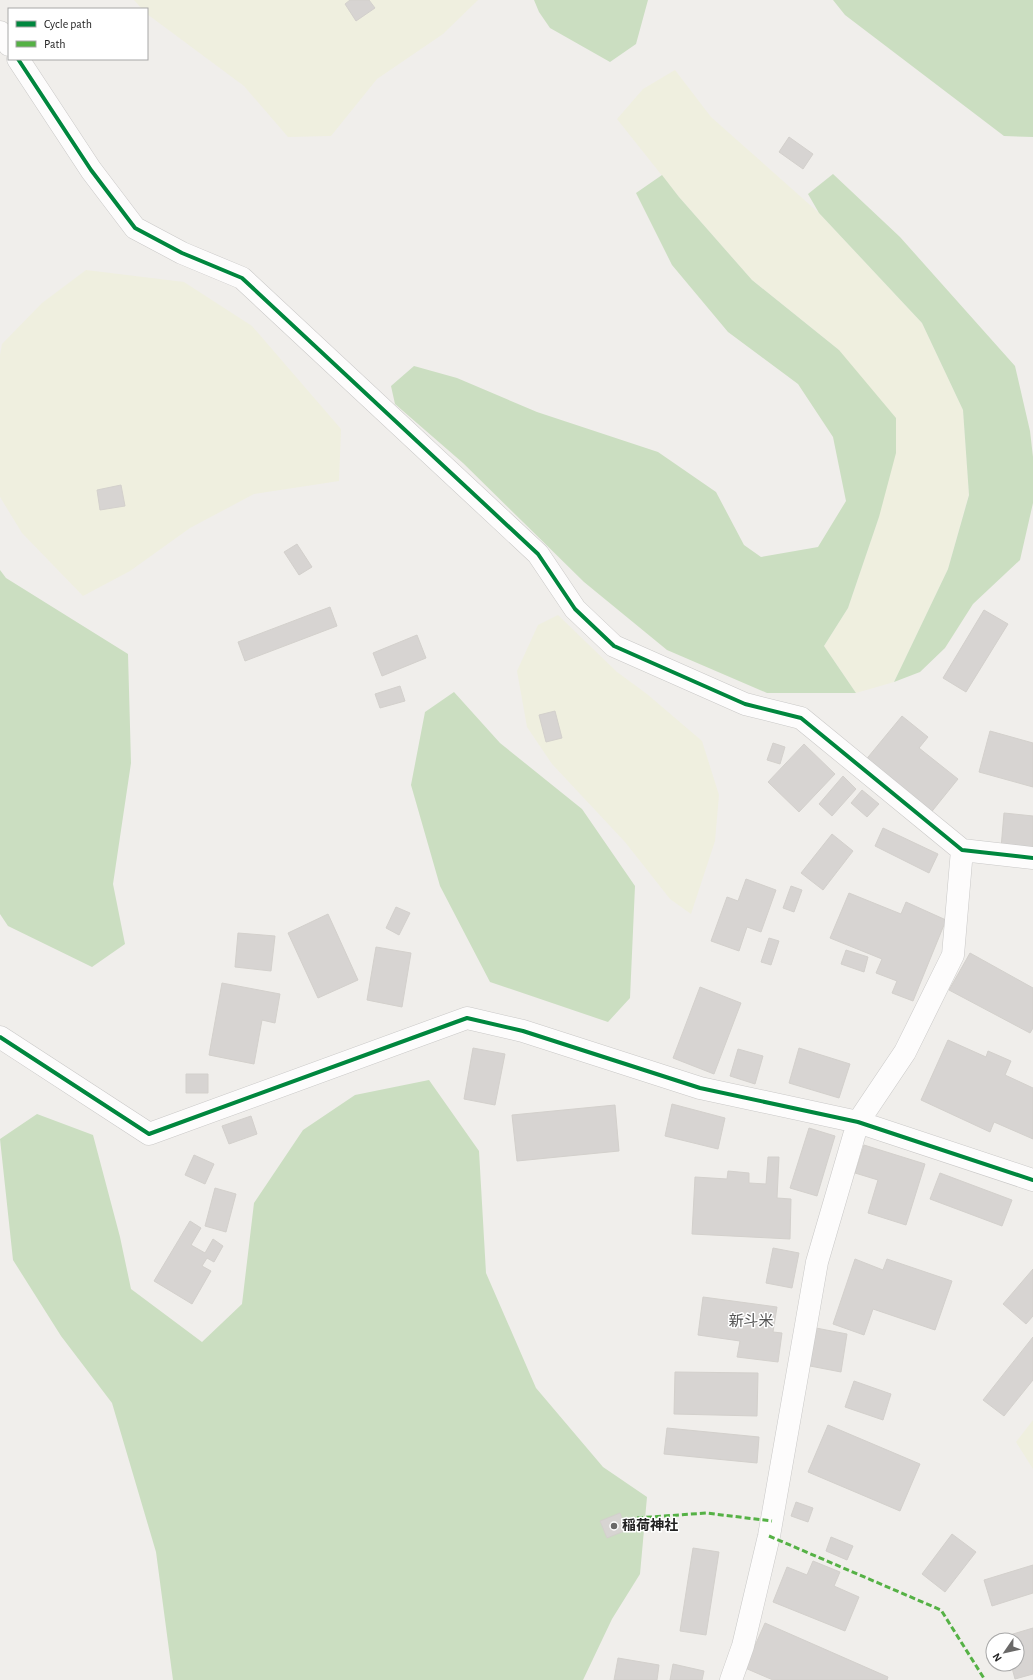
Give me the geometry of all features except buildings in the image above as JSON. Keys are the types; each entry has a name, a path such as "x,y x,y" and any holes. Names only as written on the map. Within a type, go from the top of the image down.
{"street":[{"path":"0,32 8,44"},
{"path":"19,60 91,170 135,228 182,252 242,278 538,554 575,609 614,646 745,704 802,718 962,850 1033,858"},
{"path":"731,1680 743,1646 769,1536 817,1262 858,1122 905,1052 952,955 962,850"},
{"path":"0,1037 149,1134 467,1018 523,1031 700,1088 858,1122 1033,1180"}],"green space":[{"path":"134,0 478,0 443,34 377,79 331,136 288,137 244,86 148,15 148,8 141,8"},
{"path":"534,0 648,0 636,44 610,62 550,28 539,12"},
{"path":"833,0 1033,0 1033,137 1004,136 845,15"},
{"path":"675,70 711,117 819,213 922,323 963,410 969,494 948,569 894,682 856,693 824,646 848,608 879,517 839,350 752,280 679,197 617,119 643,89"},
{"path":"833,174 900,237 1015,366 1030,431 1033,457 1033,503 1020,560 973,604 945,648 920,672 894,682 948,569 969,495 963,410 922,323 819,213 808,194"},
{"path":"662,175 679,197 752,280 839,350 896,418 896,453 879,517 848,608 824,646 856,693 767,693 667,650 584,582 463,463 395,404 391,386 414,366 457,378 537,412 658,452 716,492 744,545 761,557 818,547 846,501 833,437 798,384 728,332 672,265 636,193"},
{"path":"86,270 184,282 252,326 341,429 339,481 254,494 190,528 130,571 83,596 22,533 0,497 0,355 2,344 42,303"},
{"path":"0,570 6,578 128,654 131,763 113,884 125,944 92,967 8,926 0,914"},
{"path":"558,615 617,672 647,694 702,741 719,795 715,841 691,914 670,899 625,842 552,764 527,727 517,671 538,625"},
{"path":"454,692 500,743 582,809 635,886 630,998 608,1022 490,982 440,886 411,785 425,712"},
{"path":"429,1080 479,1151 486,1273 536,1388 603,1467 647,1497 640,1574 612,1619 583,1680 173,1680 156,1552 112,1403 61,1336 13,1260 0,1139 37,1114 93,1135 120,1237 131,1289 202,1342 242,1304 254,1203 303,1130 355,1095"},
{"path":"1033,1420 1033,1469 1016,1442"}],"marked path":[{"path":"637,1518 706,1513 772,1521"},
{"path":"769,1536 941,1610 985,1680"}],"cycle path":[{"path":"19,60 91,170 135,228 182,253 242,278 538,554 575,609 614,646 745,704 801,718 962,850 1033,858"},
{"path":"0,1037 149,1134 467,1018 523,1031 700,1088 858,1122 1033,1180"}],"place":[{"name":"稲荷神社","path":"614,1526"}],"district":[{"name":"新斗米","path":"751,1321"}]}
